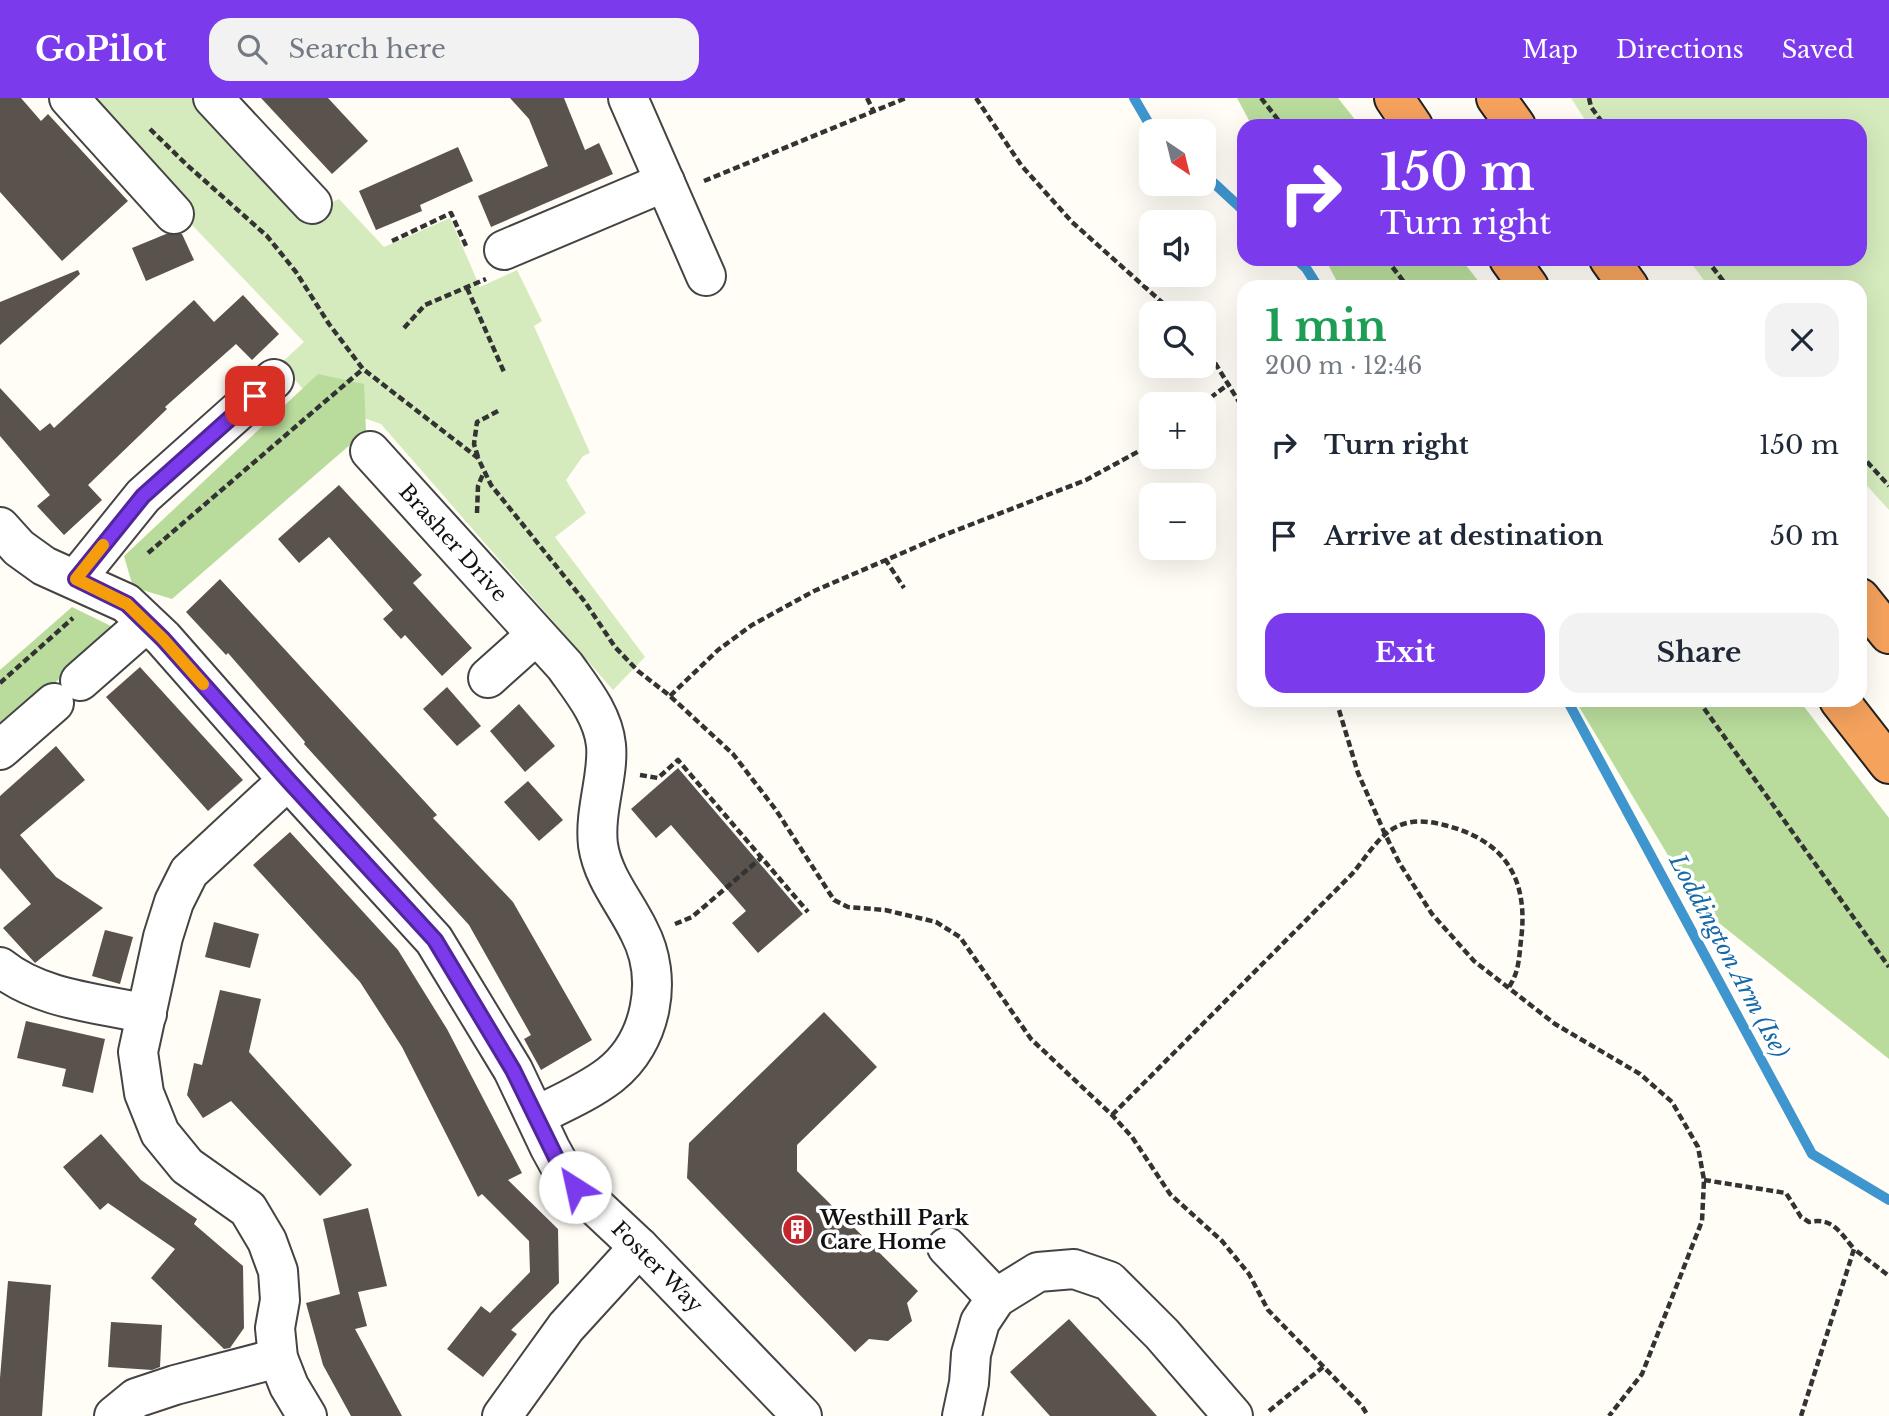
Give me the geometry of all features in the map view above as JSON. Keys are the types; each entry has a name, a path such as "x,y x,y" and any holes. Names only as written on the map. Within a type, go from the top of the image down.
{"highway":[{"path":"1394,98 1408,119"},
{"path":"1496,98 1511,119"},
{"path":"1867,607 1889,634"},
{"path":"1844,707 1889,764"}],"street":[{"path":"69,98 174,214"},
{"path":"213,98 312,204"},
{"path":"628,98 706,276"},
{"path":"484,260 665,182"},
{"path":"89,585 143,496 274,379"},
{"name":"Brasher Drive","path":"370,451 565,666 591,702 606,746 598,808 598,846 606,874 642,937 649,959 653,996 641,1033 631,1053 617,1068 585,1091 536,1116"},
{"name":"Foster Way","path":"0,527 19,548 44,566 127,604 435,940 513,1070 550,1148 568,1178 639,1247 802,1416"},
{"path":"0,750 146,623"},
{"path":"488,678 536,635"},
{"path":"288,780 189,873 174,902 163,937 138,1052 144,1093 160,1133 187,1166 248,1209 267,1241 278,1271 280,1300 275,1328 278,1358 289,1386 307,1416"},
{"path":"5,983 147,1014"},
{"path":"502,1416 566,1327 639,1247"},
{"path":"947,1247 996,1298"},
{"path":"962,1416 969,1383 971,1354 980,1322 996,1298 1038,1272 1074,1269 1109,1281 1162,1334 1233,1416"},
{"path":"114,1416 136,1398 278,1358"}],"path":[{"path":"867,98 874,112"},
{"path":"665,182 683,190 906,98"},
{"path":"976,98 1021,165 1072,222 1161,301"},
{"path":"1261,98 1278,119"},
{"path":"1589,98 1591,107 1600,119"},
{"path":"145,123 187,166 267,236 296,272 363,369 478,458"},
{"path":"392,241 451,213 484,260 481,282 425,305 404,328"},
{"path":"1392,266 1402,280"},
{"path":"1712,266 1722,280"},
{"path":"467,288 504,372"},
{"path":"1216,363 1237,396"},
{"path":"144,556 363,369"},
{"path":"1216,394 1230,383"},
{"path":"500,410 477,422 474,444 491,485 585,602 615,647 638,671 670,695 733,754 776,810 834,900 848,906 885,910 936,922 960,937 1031,1039 1112,1115 1132,1138 1170,1194 1222,1241 1249,1273 1268,1310 1362,1406 1368,1416"},
{"path":"670,695 718,650 752,625 814,591 886,559 1086,480 1139,451"},
{"path":"1867,461 1889,486"},
{"path":"886,559 904,588"},
{"path":"0,683 89,585"},
{"path":"1338,707 1358,773 1385,834 1399,864 1432,914 1474,961 1555,1024 1640,1074 1672,1102 1698,1147 1704,1180 1702,1221 1642,1374 1609,1416"},
{"path":"1703,707 1889,967"},
{"path":"604,769 658,778 678,760 713,806 761,858 786,891 808,912"},
{"path":"1112,1115 1352,874 1385,834 1397,826 1429,821 1483,839 1506,860 1522,898 1524,914 1520,963 1509,987"},
{"path":"692,917 761,858"},
{"path":"1704,1180 1786,1193 1801,1217 1809,1222 1822,1219 1836,1226 1854,1249 1889,1276"},
{"path":"1801,1416 1854,1249"},
{"path":"1263,1416 1323,1367"}],"green space":[{"path":"77,98 195,98 301,215 339,199 384,247 450,218 480,287 517,270 542,321 534,326 590,453 583,456 566,480 586,513 555,537 645,657 613,690 381,424 312,400 281,363 304,342 192,225"},
{"path":"1237,98 1338,98 1354,119 1248,119"},
{"path":"1571,98 1889,98 1889,510 1867,486 1867,280 1704,280 1693,266 1867,266 1867,119 1584,119"},
{"path":"1329,266 1466,266 1478,280 1336,280"},
{"path":"318,374 364,384 366,431 172,599 133,587 124,556"},
{"path":"72,607 117,629 0,730 0,670"},
{"path":"1579,707 1804,707 1889,818 1889,1059 1699,907"}],"building":[{"path":"0,98 21,98 41,121 48,114 128,201 62,261 0,192"},
{"path":"261,98 328,98 368,141 332,174"},
{"path":"510,98 564,98 585,150 599,143 613,174 491,227 478,196 548,166 529,119"},
{"path":"458,147 473,181 420,205 422,211 376,230 359,191"},
{"path":"166,234 182,234 194,260 146,281 132,248"},
{"path":"78,270 80,274 0,345 0,302"},
{"path":"243,295 279,334 252,360 236,344 165,407 167,409 88,485 102,500 64,535 37,506 50,495 0,436 0,388 40,431 50,423 54,428 194,300 214,322"},
{"path":"339,485 422,575 413,583 472,648 442,676 405,635 401,639 383,619 393,610 329,537 299,563 278,539"},
{"path":"220,579 437,815 433,818 513,902 592,1040 541,1070 524,1039 531,1035 469,925 304,744 228,653 226,655 186,612"},
{"path":"140,667 243,780 208,811 106,697"},
{"path":"447,687 481,726 457,746 423,709"},
{"path":"519,704 555,746 525,772 490,731"},
{"path":"56,746 85,780 20,835 56,877 103,908 35,963 3,928 31,904 0,868 0,796"},
{"path":"678,768 803,914 758,953 732,923 746,911 671,825 656,838 631,809"},
{"path":"528,781 563,820 539,841 504,802"},
{"path":"290,832 398,950 447,1029 522,1173 508,1180 558,1229 559,1283 511,1330 517,1334 483,1377 447,1349 481,1306 490,1313 530,1272 529,1241 482,1194 478,1197 402,1047 360,982 253,865"},
{"path":"214,922 259,934 250,968 205,957"},
{"path":"105,930 133,937 120,984 92,976"},
{"path":"220,990 261,999 249,1052 352,1165 320,1196 231,1101 203,1118 187,1095 194,1063 202,1065"},
{"name":"Westhill Park Care Home","path":"824,1012 877,1067 797,1145 797,1171 918,1291 907,1303 912,1321 888,1341 869,1339 855,1352 687,1178 689,1143"},
{"path":"26,1021 105,1039 93,1093 62,1086 66,1069 17,1058"},
{"path":"101,1134 141,1180 197,1219 194,1224 243,1266 244,1328 230,1348 224,1349 151,1278 175,1249 108,1203 100,1210 63,1167"},
{"path":"368,1208 387,1286 358,1292 367,1326 355,1329 402,1416 351,1416 323,1365 306,1303 340,1294 323,1219"},
{"path":"8,1281 51,1285 42,1416 0,1416 0,1378"},
{"path":"1069,1319 1157,1416 1050,1416 1010,1372"},
{"path":"111,1322 162,1325 160,1367 152,1370 108,1367"}],"waterway":[{"name":"Loddington Arm (Ise)","path":"1134,98 1146,119"},
{"name":"Loddington Arm (Ise)","path":"1216,185 1237,205"},
{"name":"Loddington Arm (Ise)","path":"1304,266 1314,280"},
{"name":"Loddington Arm (Ise)","path":"1571,707 1812,1154 1889,1200"}],"slow traffic":[{"path":"103,545 76,579 127,604 203,684"}],"place":[{"name":"Westhill Park Care Home","path":"797,1230"}],"route":[{"path":"255,396 143,496 76,579 127,604 163,639 435,940 513,1070 550,1148 575,1187"}]}
